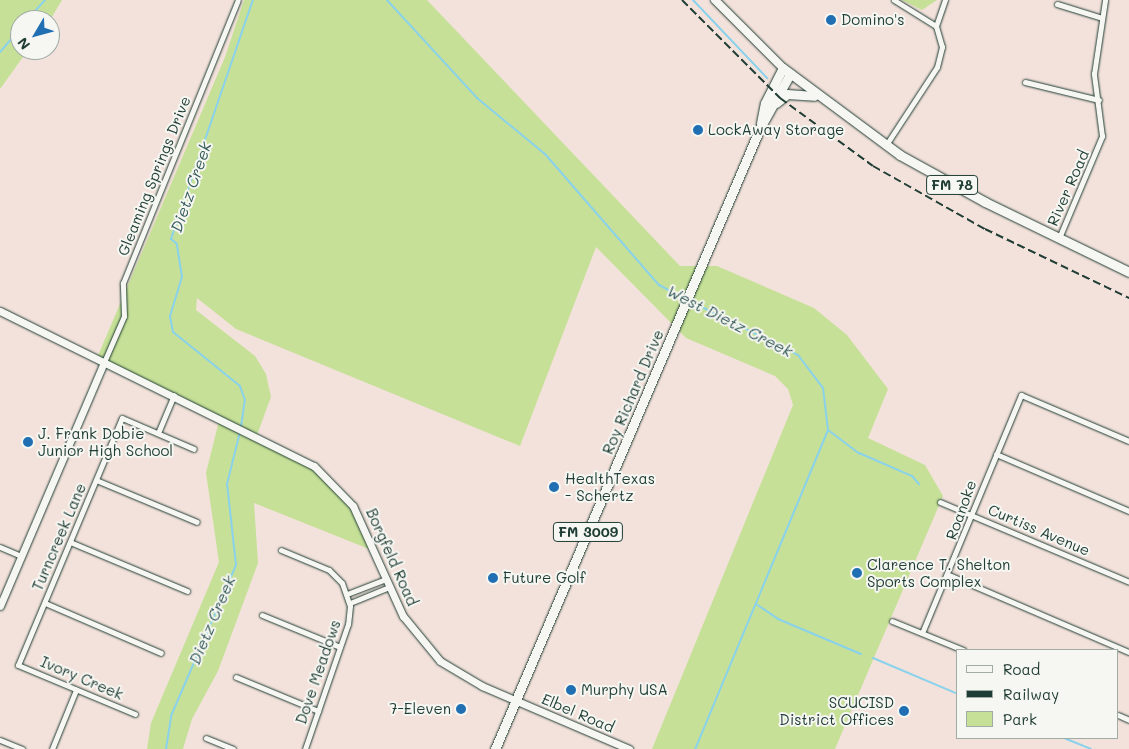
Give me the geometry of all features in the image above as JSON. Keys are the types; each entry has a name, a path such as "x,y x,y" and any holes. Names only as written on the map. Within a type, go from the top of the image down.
{"main road":[{"name":"FM 78","path":"715,0 786,71 885,146 1129,272"},
{"name":"Roy Richard Drive","path":"496,749 760,128 774,105 786,71"},
{"name":"Roy Richard Drive","path":"760,128 765,103 786,71"},
{"path":"774,105 787,94 819,97"}],"street":[{"name":"Gleaming Springs Drive","path":"104,362 124,316 123,283 238,0"},
{"path":"894,0 936,26"},
{"path":"885,146 937,67 942,47 936,26 945,0"},
{"name":"River Road","path":"1060,238 1099,152 1103,125 1094,74 1105,0"},
{"path":"1057,4 1102,18"},
{"path":"1025,82 1099,100"},
{"name":"Borgfeld Road","path":"0,311 220,417 314,466 342,490 362,520 403,616 440,661 516,702"},
{"path":"0,606 104,362"},
{"path":"174,395 158,433 194,449"},
{"name":"Roanoke","path":"922,633 974,516 996,454 1021,395 1129,441"},
{"name":"Turncreek Lane","path":"18,666 122,418 158,433"},
{"path":"996,454 1129,511"},
{"path":"96,480 197,522"},
{"name":"Curtiss Avenue","path":"940,502 1129,582"},
{"path":"70,542 187,591"},
{"path":"0,548 21,556"},
{"path":"282,550 329,570 348,598 386,579"},
{"path":"949,574 1129,652"},
{"name":"Dove Meadows","path":"305,749 340,648 348,598 389,587"},
{"path":"45,603 161,653"},
{"path":"262,615 340,648"},
{"path":"892,621 961,649"},
{"name":"Ivory Creek","path":"18,666 135,714"},
{"path":"236,677 318,711"},
{"path":"52,749 76,690"},
{"name":"Elbel Road","path":"516,702 629,749"},
{"path":"206,738 233,749"},
{"path":"0,740 22,749"}],"green space":[{"path":"0,0 62,0 56,10 10,10 10,60 21,60 0,89"},
{"path":"244,0 427,0 680,266 717,266 814,308 847,335 888,389 868,438 925,465 943,496 835,749 652,749 793,405 788,389 775,376 686,338 596,247 520,446 236,329 197,298 196,310 255,356 266,374 271,397 257,435 302,458 342,490 374,551 254,503 258,563 218,671 192,719 183,749 147,749 151,723 219,562 206,473 220,417 97,358 225,57"},
{"path":"902,0 937,0 922,10"}],"waterway":[{"path":"36,10 45,0"},
{"name":"Dietz Creek","path":"241,427 245,400 240,386 173,332 170,316 182,277 177,244 171,239 253,0"},
{"name":"West Dietz Creek","path":"387,0 477,98 545,154 659,285 683,298"},
{"path":"693,0 767,78"},
{"path":"0,52 10,40"},
{"name":"West Dietz Creek","path":"690,301 798,355 823,388 828,430 695,749"},
{"path":"828,430 859,453 912,476 919,484"},
{"name":"Dietz Creek","path":"166,749 171,716 236,565 227,484 240,432"},
{"path":"756,604 778,619 861,654"},
{"path":"873,658 956,693"},
{"path":"1066,739 1091,749"}],"railway":[{"path":"682,0 780,98 873,166 985,229 1129,298"}],"place":[{"name":"Domino's","path":"831,20"},
{"name":"LockAway Storage","path":"698,130"},
{"name":"J. Frank Dobie Junior High School","path":"28,442"},
{"name":"HealthTexas - Schertz","path":"554,487"},
{"name":"Clarence T. Shelton Sports Complex","path":"857,573"},
{"name":"Future Golf","path":"493,578"},
{"name":"Murphy USA","path":"571,690"},
{"name":"7-Eleven","path":"461,709"},
{"name":"SCUCISD District Offices","path":"904,711"}]}
